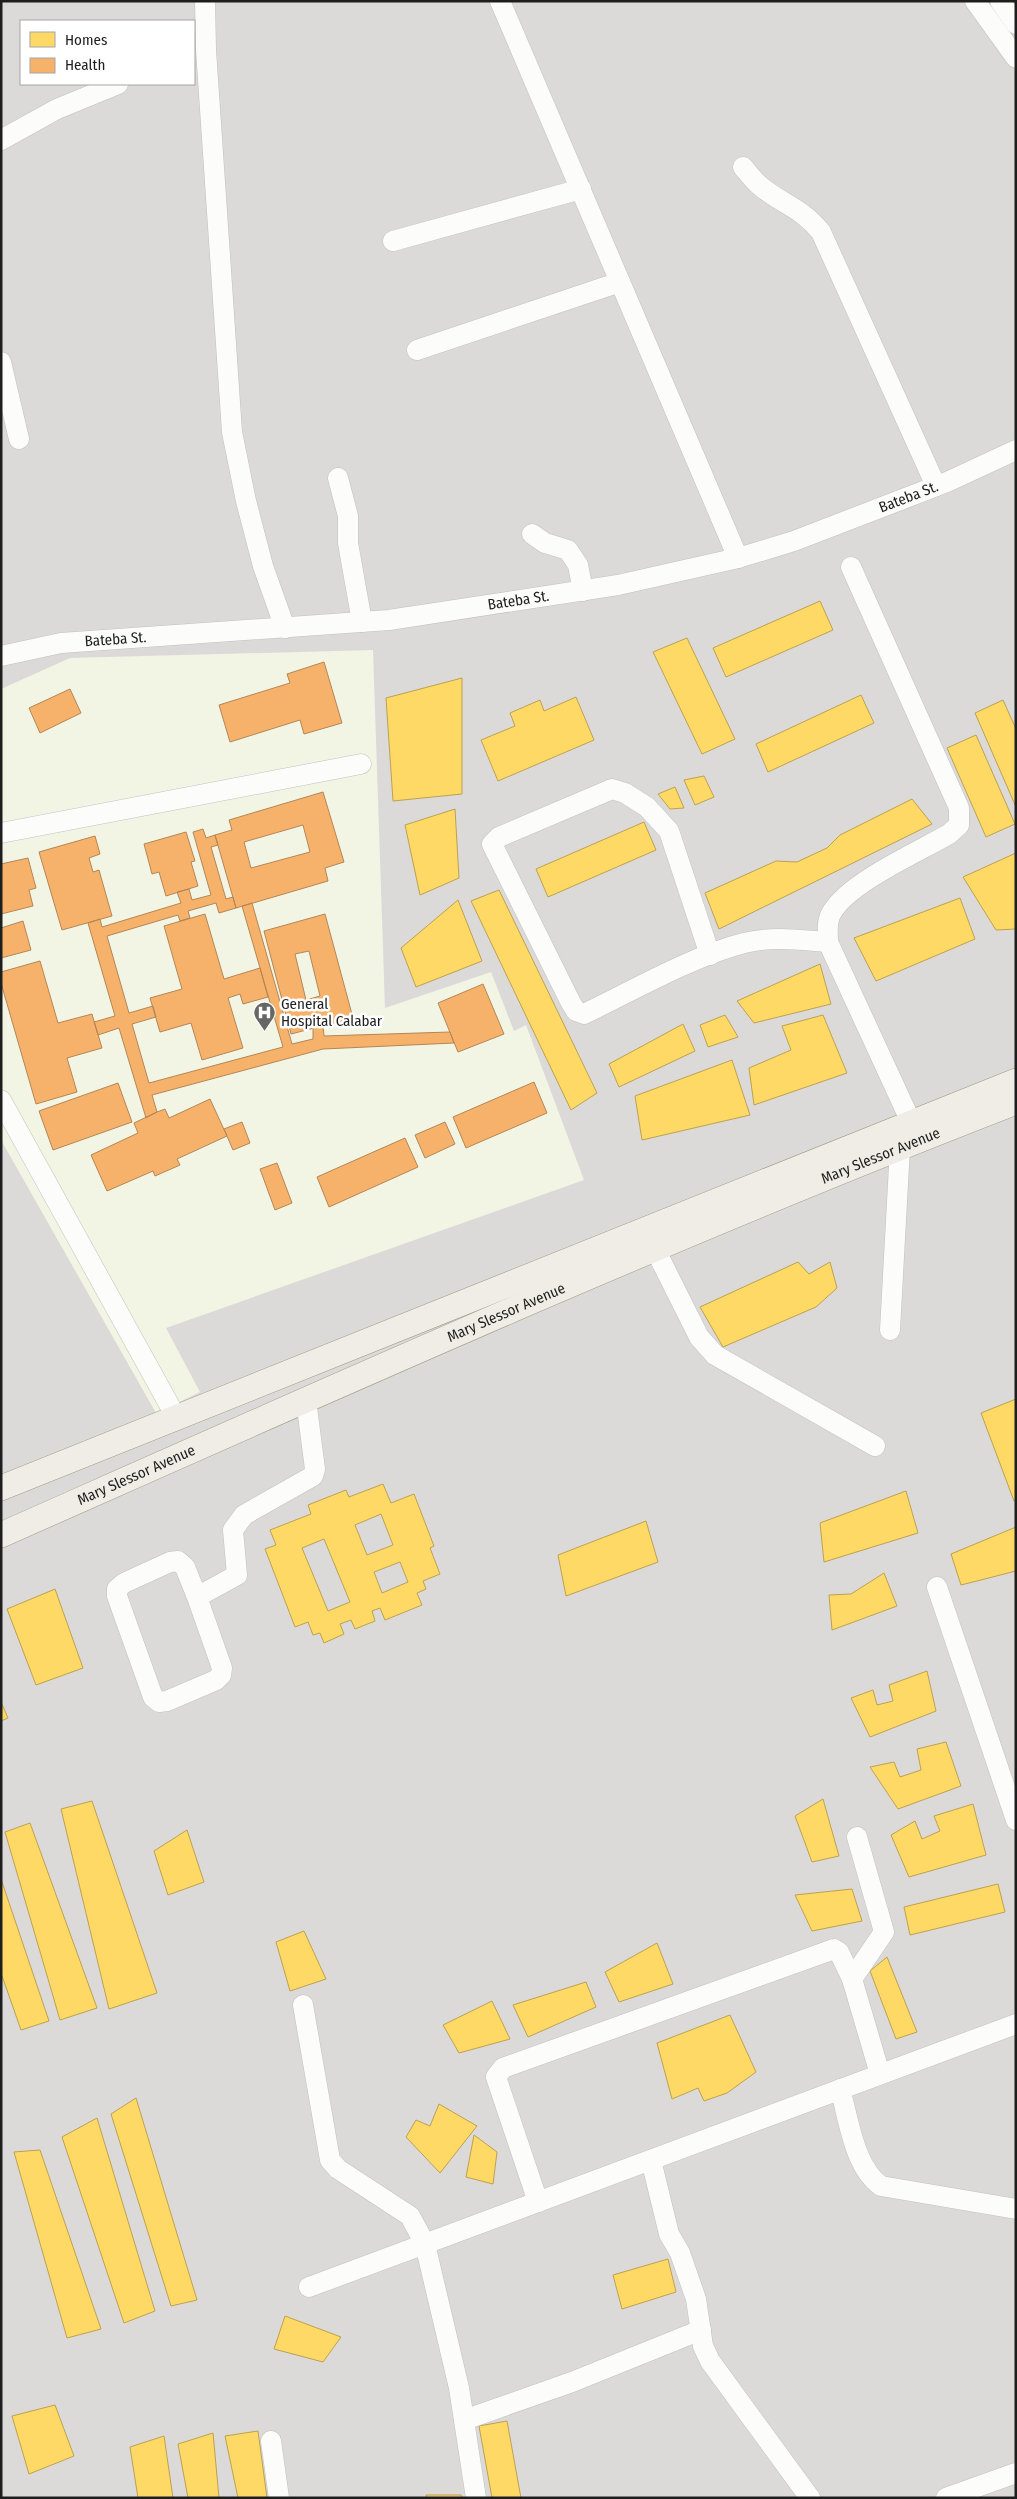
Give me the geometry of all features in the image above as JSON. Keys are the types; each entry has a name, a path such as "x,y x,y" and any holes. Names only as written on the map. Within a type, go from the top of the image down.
{"main road":[{"name":"Mary Slessor Avenue","path":"1,1488 1016,1081"},
{"name":"Mary Slessor Avenue","path":"1,1534 655,1249 900,1147 1016,1102"}],"street":[{"path":"205,1 200,52 232,432 246,502 263,566 285,628"},
{"path":"500,1 738,558"},
{"path":"975,1 1016,58"},
{"path":"1000,1 1016,24"},
{"path":"1,140 57,109 116,85"},
{"path":"743,167 759,185 798,208 821,232 936,486"},
{"path":"393,241 581,188"},
{"path":"417,350 620,282"},
{"path":"1,362 19,439"},
{"name":"Bateba St.","path":"1,656 61,643 285,628 439,614 584,591 738,558 794,541 936,486 1016,450"},
{"path":"338,478 348,516 348,543 362,622"},
{"path":"532,534 545,543 568,550 578,565 584,591"},
{"path":"851,568 959,808 960,825 949,834 852,890 831,913 828,924 828,942 911,1122"},
{"path":"1,833 361,764"},
{"path":"710,955 669,831 647,807 625,793 612,789 499,837 492,844 576,1011 584,1014 710,955 745,943 764,940 828,942"},
{"path":"1,1100 176,1417"},
{"path":"890,1330 900,1147"},
{"path":"655,1249 699,1337 714,1355 875,1446"},
{"path":"197,1597 237,1575 233,1530 244,1515 313,1476 315,1468 306,1400"},
{"path":"178,1561 185,1567 197,1597 222,1668 221,1675 208,1684 167,1701 159,1702 153,1697 117,1596 117,1589 124,1583 170,1562 178,1561"},
{"path":"937,1587 1016,1820"},
{"path":"852,1979 884,1932 858,1837"},
{"path":"538,2202 496,2077 503,2068 834,1949 839,1952 852,1979 880,2074"},
{"path":"303,2005 330,2160 338,2169 410,2216 425,2244 459,2388 476,2498"},
{"path":"309,2287 1016,2024"},
{"path":"840,2089 862,2167 872,2180 881,2186 1016,2209"},
{"path":"651,2160 669,2234 680,2253 696,2299 703,2346 710,2361 810,2498"},
{"path":"464,2420 572,2382 701,2330"},
{"path":"271,2440 279,2498"},
{"path":"946,2498 1016,2473"}],"shaded area":[{"path":"1,1 1016,1 1016,2498 1,2498"},
{"name":"General Hospital Calabar","path":"373,650 385,1008 491,972 514,1031 526,1025 584,1180 166,1328 200,1392 156,1413 1,1140 1,689 70,658"}],"building: Homes":[{"path":"820,601 833,630 726,677 713,648"},
{"path":"687,638 735,739 702,754 653,652"},
{"path":"462,678 462,794 393,801 386,698"},
{"path":"861,695 874,723 768,772 756,744"},
{"path":"576,697 594,740 498,781 481,740 515,726 510,713 540,700 544,711"},
{"path":"1003,700 1016,729 1016,807 975,713"},
{"path":"976,735 1015,824 986,837 947,748"},
{"path":"704,776 714,797 695,805 684,780"},
{"path":"675,787 684,808 670,809 658,794"},
{"path":"912,799 932,824 719,929 705,893 776,861 797,862 827,848 840,835"},
{"path":"455,809 459,878 420,895 405,825"},
{"path":"644,822 656,850 548,897 536,869"},
{"path":"1016,853 1016,929 996,930 963,877"},
{"path":"499,890 597,1093 571,1110 471,901"},
{"path":"960,898 975,939 876,981 854,938"},
{"path":"458,900 482,961 416,987 401,948"},
{"path":"820,964 831,1004 754,1023 737,1001"},
{"path":"725,1015 738,1037 708,1047 700,1025"},
{"path":"823,1015 847,1073 754,1105 749,1068 791,1050 782,1026"},
{"path":"683,1024 695,1051 619,1087 609,1064"},
{"path":"732,1060 750,1115 642,1140 635,1096"},
{"path":"798,1262 809,1274 830,1262 837,1288 816,1307 723,1347 700,1307"},
{"path":"1016,1399 1016,1500 1014,1501 981,1413"},
{"path":"383,1484 391,1503 414,1494 434,1546 430,1548 440,1574 423,1581 426,1589 417,1593 422,1605 385,1620 380,1608 372,1611 375,1621 355,1629 351,1620 340,1624 344,1634 324,1643 320,1633 313,1635 308,1622 295,1627 265,1549 276,1545 270,1530 311,1514 308,1505 346,1490 349,1497","holes":["381,1514 393,1545 367,1555 355,1525","324,1539 350,1602 328,1611 302,1548","400,1562 408,1582 382,1593 374,1572"]},
{"path":"906,1491 918,1533 824,1562 820,1523"},
{"path":"646,1521 658,1562 566,1596 558,1555"},
{"path":"1016,1527 1016,1571 961,1585 951,1554"},
{"path":"884,1573 897,1606 832,1630 829,1595 851,1594"},
{"path":"55,1589 83,1668 36,1685 7,1609"},
{"path":"927,1671 936,1711 870,1737 851,1698 873,1690 877,1705 893,1701 889,1685"},
{"path":"1,1702 8,1718 1,1721"},
{"path":"946,1742 961,1786 898,1809 870,1767 894,1762 900,1777 921,1770 917,1749"},
{"path":"823,1799 839,1856 812,1862 795,1816"},
{"path":"92,1801 157,1993 109,2009 61,1809"},
{"path":"973,1804 986,1855 909,1877 891,1835 915,1821 922,1839 940,1831 934,1816"},
{"path":"30,1823 97,2008 60,2020 5,1832"},
{"path":"187,1830 204,1882 168,1895 154,1851"},
{"path":"1,1879 49,2021 21,2030 1,1973"},
{"path":"998,1884 1005,1912 910,1935 904,1907"},
{"path":"852,1889 862,1921 812,1931 795,1895"},
{"path":"304,1931 326,1979 290,1991 276,1942"},
{"path":"657,1943 673,1984 619,2002 605,1972"},
{"path":"887,1957 917,2032 896,2039 870,1971"},
{"path":"586,1982 596,2007 528,2037 513,2005"},
{"path":"492,2001 510,2039 459,2053 443,2025"},
{"path":"730,2015 756,2072 727,2093 704,2101 698,2088 672,2099 657,2043"},
{"path":"136,2098 197,2300 171,2306 111,2114"},
{"path":"439,2104 477,2126 440,2173 406,2137 416,2120 430,2126"},
{"path":"97,2118 155,2311 124,2323 62,2137"},
{"path":"474,2135 497,2152 493,2184 466,2177"},
{"path":"40,2150 101,2329 67,2338 14,2152"},
{"path":"668,2259 676,2292 622,2309 613,2275"},
{"path":"285,2316 341,2337 323,2362 274,2349"},
{"path":"55,2405 74,2456 29,2474 12,2416"},
{"path":"507,2421 521,2498 492,2498 479,2426"},
{"path":"258,2431 267,2498 238,2498 225,2436"},
{"path":"213,2433 219,2498 188,2498 178,2444"},
{"path":"164,2436 173,2498 138,2498 130,2447"},
{"path":"426,2495 461,2495 462,2498 427,2498"}],"building: Health":[{"path":"324,662 342,723 304,734 300,720 230,742 219,705 290,683 287,674"},
{"path":"70,689 81,713 40,733 29,708"},
{"path":"323,792 344,862 325,868 328,881 236,908 215,835 232,830 229,820","holes":["303,825 310,852 251,868 244,842"]},
{"path":"203,829 206,838 215,835 218,845 211,847 226,899 233,897 236,908 219,913 216,903 188,911 190,918 180,921 178,915 107,936 129,1013 153,1006 156,1017 132,1024 149,1083 283,1047 242,906 252,903 292,1044 313,1039 313,1028 323,1026 324,1036 450,1032 454,1043 323,1049 152,1095 157,1112 146,1118 119,1028 98,1035 94,1022 115,1016 88,923 100,919 102,927 181,903 177,892 189,889 192,900 211,895 193,832"},
{"path":"186,832 195,861 191,862 198,886 166,896 159,872 152,874 144,844"},
{"path":"95,836 100,854 89,858 93,872 99,870 112,916 62,930 39,852"},
{"path":"28,858 36,888 29,890 33,906 1,914 1,864"},
{"path":"205,914 224,979 260,968 268,997 243,1004 240,994 228,998 243,1048 202,1060 191,1023 160,1032 150,998 182,989 164,926"},
{"path":"325,914 353,1018 291,1034 264,931","holes":["309,951 320,996 306,1000 295,954"]},
{"path":"23,921 31,950 1,958 1,928"},
{"path":"40,961 58,1023 92,1014 102,1048 67,1058 77,1092 36,1104 1,983 1,972"},
{"path":"483,984 504,1034 458,1052 438,1003"},
{"path":"534,1082 547,1113 466,1148 453,1117"},
{"path":"118,1083 132,1122 53,1150 39,1111"},
{"path":"210,1099 227,1136 177,1159 180,1165 155,1176 153,1171 107,1191 91,1155 138,1133 134,1123 157,1112 165,1109 169,1118"},
{"path":"242,1122 250,1143 233,1150 224,1129"},
{"path":"445,1122 455,1144 425,1158 415,1135"},
{"path":"405,1138 418,1167 329,1207 317,1177"},
{"path":"277,1163 292,1203 275,1210 260,1169"}],"place":[{"name":"General Hospital Calabar","path":"265,1032"}]}
